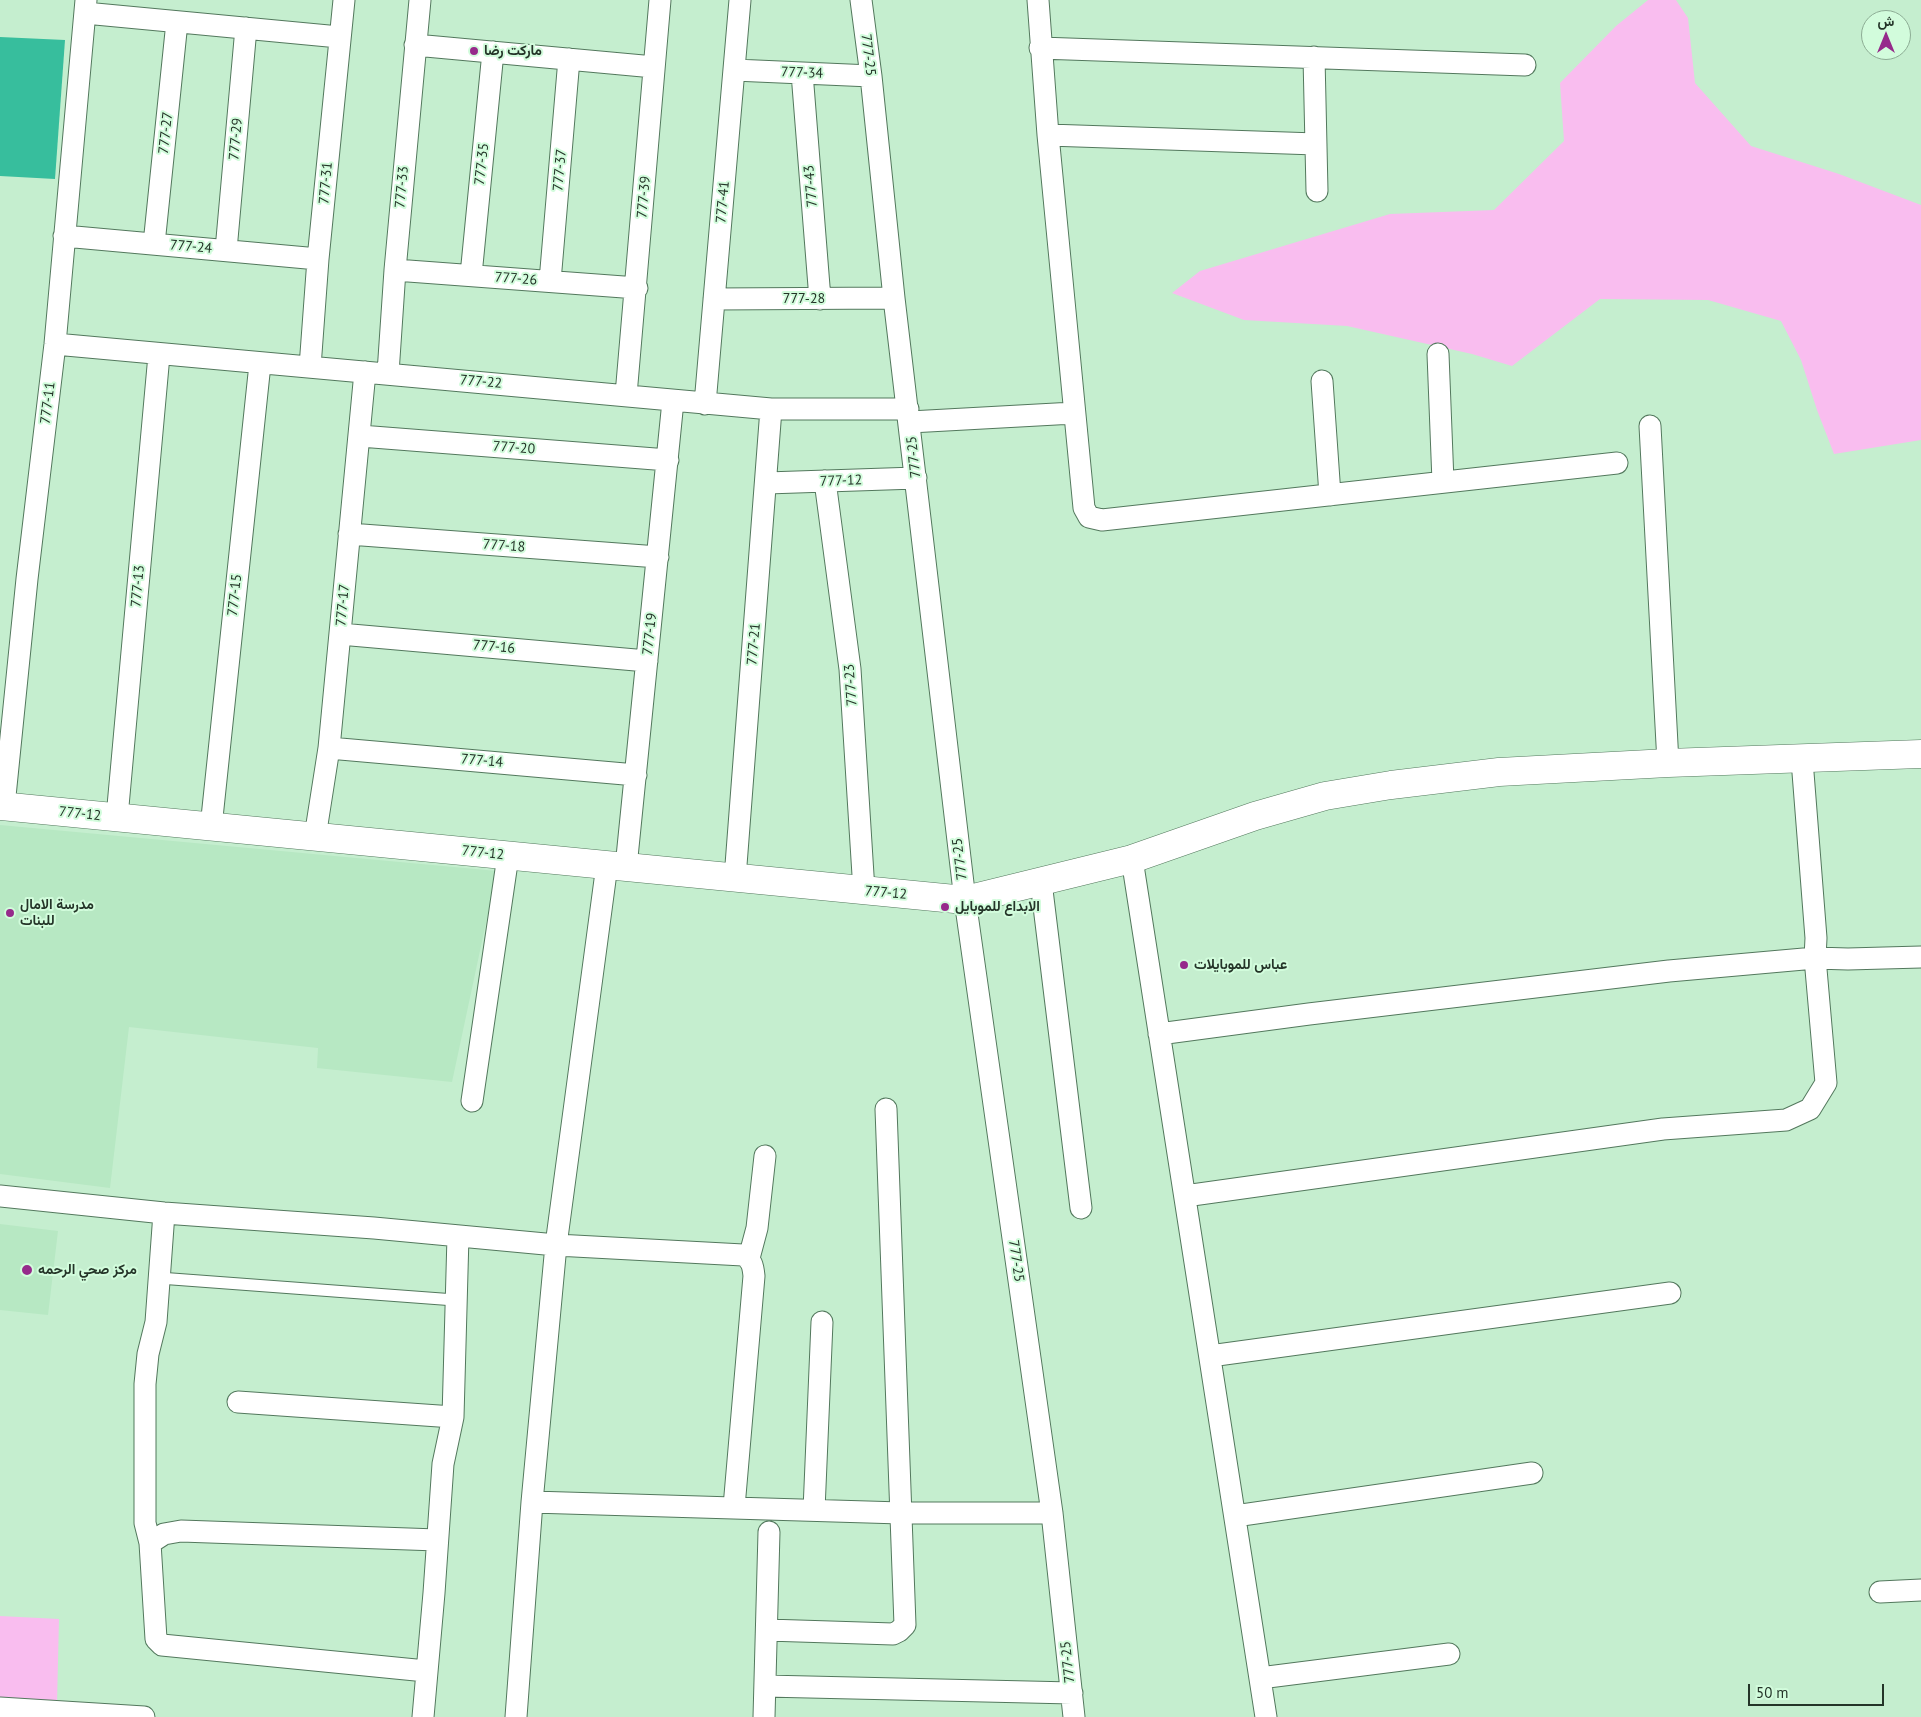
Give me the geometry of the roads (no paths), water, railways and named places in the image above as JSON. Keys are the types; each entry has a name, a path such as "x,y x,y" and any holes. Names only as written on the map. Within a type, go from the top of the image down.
{"street":[{"name":"777-31","path":"310,367 318,258 344,0"},
{"name":"777-33","path":"388,373 395,270 420,0"},
{"name":"777-39","path":"626,395 637,288 660,0"},
{"name":"777-41","path":"706,404 740,0"},
{"name":"777-25","path":"861,0 965,900 1052,1514 1074,1717"},
{"path":"1038,0 1040,48 1074,412 1084,508 1089,517 1102,520 1617,463"},
{"path":"86,6 177,22 339,36"},
{"name":"777-11","path":"2,806 55,344 86,6"},
{"name":"777-27","path":"154,244 177,22"},
{"name":"777-29","path":"226,250 246,28"},
{"path":"416,45 654,67"},
{"path":"1040,48 1525,65"},
{"name":"777-35","path":"472,275 493,52"},
{"path":"1314,57 1317,192"},
{"name":"777-37","path":"550,282 570,59"},
{"name":"777-34","path":"734,70 871,76"},
{"name":"777-43","path":"802,73 820,299"},
{"path":"1048,135 1316,144"},
{"name":"777-24","path":"64,236 318,258"},
{"name":"777-26","path":"395,270 637,288"},
{"name":"777-28","path":"714,299 894,298"},
{"name":"777-22","path":"55,344 771,409 909,415 1074,412"},
{"name":"777-13","path":"117,818 159,354"},
{"path":"1438,354 1443,482"},
{"name":"777-15","path":"211,826 260,364"},
{"name":"777-17","path":"315,837 329,748 365,372"},
{"path":"1322,380 1330,495"},
{"name":"777-19","path":"516,1717 532,1502 556,1245 617,866 636,775 673,401"},
{"name":"777-21","path":"735,878 767,484 771,409"},
{"path":"1650,426 1668,763"},
{"name":"777-20","path":"360,436 668,460"},
{"name":"777-12","path":"767,484 916,478"},
{"name":"777-23","path":"825,481 850,669 864,891"},
{"name":"777-18","path":"349,534 658,558"},
{"name":"777-16","path":"340,634 648,661"},
{"name":"777-14","path":"329,748 636,775"},
{"name":"777-12","path":"2,806 965,900 1132,859 1255,816 1325,796 1391,785 1499,772 1668,763 1802,760 1921,754"},
{"path":"1185,1196 1663,1129 1786,1120 1810,1109 1826,1083 1815,958 1816,938 1802,760"},
{"path":"472,1101 508,856"},
{"path":"1132,859 1266,1717"},
{"path":"1041,882 1081,1208"},
{"path":"1159,1034 1649,973 1815,958 1921,957"},
{"path":"767,1630 893,1634 905,1625 886,1110"},
{"path":"748,1258 757,1228 765,1156"},
{"path":"0,1196 164,1213 556,1245 734,1253 748,1258 752,1264 754,1276 734,1507"},
{"path":"164,1213 156,1322 148,1354 144,1384 145,1524 150,1543 156,1639 162,1644 426,1671"},
{"path":"422,1717 434,1593 443,1464 453,1418 458,1236"},
{"path":"1210,1356 1670,1293"},
{"path":"814,1510 822,1322"},
{"path":"238,1402 453,1418"},
{"path":"1235,1516 1532,1473"},
{"path":"532,1502 902,1513 1052,1514"},
{"path":"150,1543 164,1534 181,1531 437,1540"},
{"path":"764,1717 769,1532"},
{"path":"1880,1592 1921,1590"},
{"path":"1260,1678 1450,1654"},
{"path":"765,1686 1072,1693"},
{"path":"0,1708 144,1717"}],"lane":[{"path":"159,1278 456,1300"}],"place":[{"name":"ماركت رضا","path":"474,51"},
{"name":"الابداع للموبايل","path":"945,907"},
{"name":"مدرسة الامال للبنات","path":"10,913"},
{"name":"عباس للموبايلات","path":"1184,965"},
{"name":"مركز صحي الرحمه","path":"27,1270"}]}
